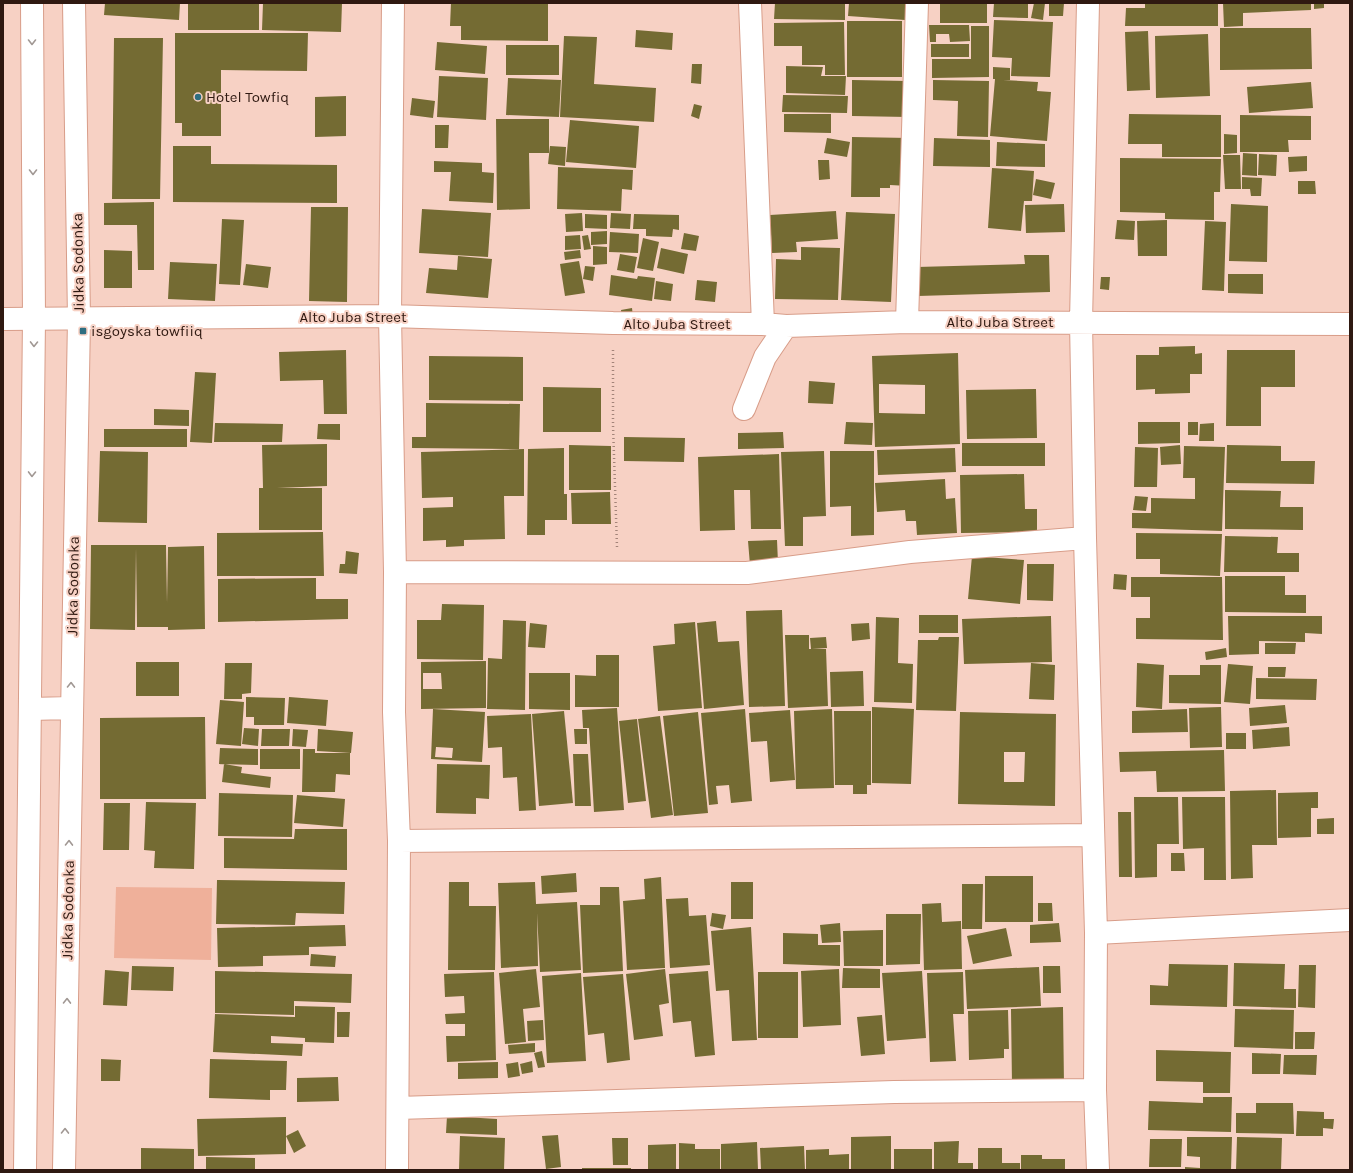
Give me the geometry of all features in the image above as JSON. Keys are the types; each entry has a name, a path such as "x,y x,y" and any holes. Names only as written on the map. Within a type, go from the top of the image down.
{"street":[{"path":"25,1170 34,318 32,3"},
{"name":"Jidka Sodonka","path":"64,1170 78,319 74,3"},
{"path":"393,3 390,316 395,572 394,712 399,841 398,1108 396,1170"},
{"path":"750,3 763,324"},
{"path":"907,322 917,3"},
{"path":"1088,3 1081,322 1085,538 1096,933 1095,1090 1098,1170"},
{"name":"Alto Juba Street","path":"3,319 390,316 613,323 763,324 786,326 907,322 1350,324"},
{"path":"744,409 765,357 786,326"},
{"path":"395,572 747,573 910,552 1085,538"},
{"path":"30,709 71,708"},
{"path":"399,841 1093,835"},
{"path":"1096,933 1350,920"},
{"path":"398,1108 886,1093 1095,1090"}],"path":[{"path":"613,323 613,425 618,573"}],"shaded area":[{"path":"116,887 212,888 211,960 114,958"}],"building":[{"path":"105,3 180,3 179,20 104,15"},
{"path":"188,3 259,3 259,30 188,30"},
{"path":"263,3 342,3 341,32 262,30"},
{"path":"451,3 548,3 548,41 461,40 461,26 450,26"},
{"path":"775,3 845,3 845,20 774,19"},
{"path":"849,3 906,3 905,20 848,16"},
{"path":"940,3 987,3 987,23 940,23"},
{"path":"994,3 1028,3 1028,18 993,17"},
{"path":"1034,3 1045,3 1043,20 1031,18"},
{"path":"1049,3 1064,3 1063,16 1049,16"},
{"path":"1145,3 1218,3 1218,26 1125,26 1126,8 1145,8"},
{"path":"1223,3 1311,3 1311,10 1243,13 1243,26 1224,27"},
{"path":"1314,3 1324,3 1324,8 1314,9"},
{"path":"994,20 1053,22 1050,77 1011,76 1012,58 992,57"},
{"path":"847,21 902,21 902,77 847,77"},
{"path":"844,22 845,75 825,75 825,65 802,65 802,46 774,46 774,23"},
{"path":"929,25 969,25 970,41 950,42 949,34 936,34 936,42 930,42"},
{"path":"971,26 989,26 989,77 932,78 932,59 971,59"},
{"path":"1220,28 1311,28 1312,69 1220,70"},
{"path":"636,30 673,33 672,50 635,47"},
{"path":"1148,31 1150,90 1127,91 1125,32"},
{"name":"Hotel Towfiq","path":"175,33 308,33 307,71 221,70 221,136 182,136 182,123 175,123"},
{"path":"1208,34 1210,96 1156,98 1155,36"},
{"path":"564,36 597,37 594,84 656,88 654,122 560,117"},
{"path":"114,38 163,38 160,199 112,199"},
{"path":"437,42 487,46 485,74 435,70"},
{"path":"931,44 969,44 969,57 931,57"},
{"path":"506,45 559,45 559,75 506,75"},
{"path":"692,64 702,64 701,84 691,83"},
{"path":"786,66 823,67 821,76 846,76 845,95 786,93"},
{"path":"993,67 1010,68 1010,80 1003,80 1038,82 1037,91 1051,92 1047,141 990,136 995,79 993,79"},
{"path":"439,76 488,78 486,120 437,117"},
{"path":"508,78 561,80 559,117 506,115"},
{"path":"852,80 908,81 908,117 852,116"},
{"path":"933,80 989,81 988,137 957,136 958,101 933,100"},
{"path":"1311,82 1313,108 1249,113 1247,87"},
{"path":"783,95 848,96 847,113 782,112"},
{"path":"346,96 346,136 315,137 315,97"},
{"path":"412,98 435,101 433,118 410,115"},
{"path":"694,104 702,106 699,119 691,116"},
{"path":"784,114 831,114 831,133 784,132"},
{"path":"1129,114 1221,115 1221,157 1162,157 1162,144 1128,144"},
{"path":"1240,115 1311,116 1311,140 1288,140 1289,152 1240,152"},
{"path":"496,119 549,119 549,153 529,153 530,209 497,210"},
{"path":"570,120 639,126 636,168 566,162"},
{"path":"435,125 449,125 448,148 435,148"},
{"path":"1224,134 1237,135 1237,153 1224,154"},
{"path":"852,137 910,138 909,186 890,185 890,188 880,188 880,197 851,197"},
{"path":"827,138 850,142 847,157 824,153"},
{"path":"934,138 990,140 990,167 933,166"},
{"path":"997,142 1045,144 1045,167 996,166"},
{"name":"Hotel Towfiq","path":"173,146 211,146 211,164 337,165 337,203 173,202"},
{"path":"550,146 566,147 565,166 548,164"},
{"path":"1243,153 1257,154 1257,176 1242,175"},
{"path":"1259,154 1277,155 1276,176 1258,175"},
{"path":"1223,155 1240,155 1241,189 1225,189"},
{"path":"1307,156 1307,171 1289,172 1288,157"},
{"path":"1120,158 1221,159 1220,192 1214,192 1214,220 1165,219 1165,213 1120,212"},
{"path":"818,160 829,160 830,179 819,180"},
{"path":"434,161 482,163 482,172 494,173 493,203 449,201 451,172 434,172"},
{"path":"558,167 633,170 632,190 622,189 621,211 557,209"},
{"path":"992,168 1034,171 1032,201 1024,201 1021,231 988,228"},
{"path":"1242,177 1262,178 1261,196 1251,196 1250,189 1242,189"},
{"path":"1036,179 1055,183 1051,199 1033,195"},
{"path":"1298,181 1315,181 1316,194 1298,194"},
{"path":"154,202 154,270 138,270 137,225 104,225 104,203"},
{"path":"1064,204 1065,232 1026,233 1025,205"},
{"path":"1231,204 1268,206 1267,262 1229,261"},
{"path":"311,207 348,207 347,302 309,301"},
{"path":"422,209 491,213 488,257 419,253"},
{"path":"836,211 838,239 796,242 797,252 772,253 770,215"},
{"path":"846,212 895,214 891,302 841,300"},
{"path":"582,213 583,231 566,232 565,214"},
{"path":"611,213 631,214 630,229 610,228"},
{"path":"585,214 607,215 607,229 585,228"},
{"path":"634,214 679,215 679,230 673,229 672,237 646,236 646,229 633,229"},
{"path":"222,219 244,220 240,285 219,284"},
{"path":"1117,220 1135,221 1134,240 1115,239"},
{"path":"1167,220 1167,256 1138,256 1137,221"},
{"path":"1205,221 1226,222 1224,291 1202,290"},
{"path":"607,231 607,244 591,245 591,232"},
{"path":"610,232 639,234 638,253 609,252"},
{"path":"684,233 699,236 696,251 681,249"},
{"path":"580,235 581,249 565,250 565,236"},
{"path":"588,235 591,249 584,250 582,236"},
{"path":"643,238 659,242 653,271 637,268"},
{"path":"593,246 607,247 607,264 593,265"},
{"path":"801,247 840,248 838,300 775,299 776,259 801,260"},
{"path":"661,248 688,254 684,274 657,268"},
{"path":"104,250 132,251 132,288 104,288"},
{"path":"580,250 581,258 565,260 564,252"},
{"path":"620,254 637,257 634,273 617,270"},
{"path":"1024,255 1049,255 1050,292 918,296 917,267 1025,264"},
{"path":"458,256 492,259 488,298 426,293 429,268 457,270"},
{"path":"579,261 585,293 565,296 560,264"},
{"path":"170,262 217,264 215,301 168,299"},
{"path":"246,264 271,267 268,288 243,285"},
{"path":"585,266 595,267 593,281 583,279"},
{"path":"1228,274 1263,274 1263,294 1228,293"},
{"path":"611,275 637,279 638,276 655,278 652,301 609,295"},
{"path":"1101,277 1110,277 1109,290 1100,289"},
{"path":"697,280 717,282 715,302 695,300"},
{"path":"656,281 673,284 671,301 654,299"},
{"path":"632,308 633,317 622,318 621,310"},
{"path":"1195,346 1195,354 1202,353 1202,374 1190,374 1190,393 1155,394 1155,389 1136,390 1136,355 1159,355 1159,347"},
{"path":"346,350 347,414 324,414 323,380 280,381 279,352"},
{"path":"1227,350 1295,350 1295,387 1261,387 1261,426 1226,426"},
{"path":"958,353 960,444 875,447 872,356","holes":["879,384 925,385 925,414 879,413"]},
{"path":"429,356 523,357 523,401 429,400"},
{"path":"195,372 216,373 212,443 190,442"},
{"path":"809,381 835,383 833,404 808,403"},
{"path":"543,387 601,388 601,432 543,432"},
{"path":"1036,389 1037,438 967,439 966,390"},
{"path":"426,403 520,404 519,449 412,448 412,437 426,437"},
{"path":"154,409 189,410 189,426 154,425"},
{"path":"846,422 873,423 872,445 844,444"},
{"path":"1138,422 1180,422 1180,443 1138,444"},
{"path":"1188,422 1198,422 1198,435 1188,435"},
{"path":"215,423 283,424 282,442 214,442"},
{"path":"1214,423 1214,441 1199,441 1200,424"},
{"path":"318,424 340,424 340,440 317,439"},
{"path":"104,429 187,429 187,447 104,447"},
{"path":"783,432 784,448 738,449 738,433"},
{"path":"624,437 685,438 684,462 624,461"},
{"path":"962,443 1045,443 1045,466 962,466"},
{"path":"327,444 327,486 277,488 322,488 322,530 259,530 259,488 263,488 262,445"},
{"path":"569,445 611,446 611,490 569,490"},
{"path":"1180,445 1181,464 1161,465 1160,447"},
{"path":"1227,445 1281,446 1281,461 1315,461 1314,484 1226,483"},
{"path":"1184,446 1225,447 1222,531 1132,528 1132,513 1151,513 1151,498 1195,499 1195,478 1183,478"},
{"path":"1135,447 1158,448 1157,487 1134,487"},
{"path":"564,448 564,494 567,494 567,520 545,520 545,535 527,535 528,449"},
{"path":"955,448 956,472 878,475 877,450"},
{"path":"524,449 524,496 504,496 505,539 464,540 464,546 446,547 446,540 423,541 423,508 453,507 453,497 422,498 421,452"},
{"path":"100,451 148,452 147,523 98,522"},
{"path":"824,451 826,516 803,517 803,546 785,546 781,452"},
{"path":"830,451 874,451 874,535 851,536 851,506 830,507"},
{"path":"779,454 781,529 751,529 750,490 734,490 735,530 700,531 698,457"},
{"path":"1024,474 1025,509 1037,509 1037,532 961,533 960,475"},
{"path":"945,479 946,499 955,498 957,533 917,535 916,521 906,521 905,510 877,512 875,483"},
{"path":"1225,490 1281,491 1280,507 1303,507 1303,530 1225,529"},
{"path":"610,492 611,524 572,524 571,493"},
{"path":"1135,496 1148,497 1146,511 1133,510"},
{"path":"323,532 324,576 217,576 217,533"},
{"path":"1136,533 1222,534 1220,576 1160,574 1160,559 1136,559"},
{"path":"1225,536 1278,537 1277,553 1299,553 1299,572 1224,572"},
{"path":"777,540 778,563 750,565 748,541"},
{"path":"91,545 166,545 167,603 168,547 204,546 205,629 168,630 168,627 137,627 136,548 135,630 90,629"},
{"path":"346,551 359,553 357,574 339,573 340,564 345,564"},
{"path":"972,556 1024,560 1020,604 968,599"},
{"path":"1027,564 1054,564 1053,601 1027,600"},
{"path":"1114,574 1127,575 1126,590 1113,589"},
{"path":"1225,576 1285,576 1285,595 1306,595 1306,613 1225,612"},
{"path":"1131,577 1222,577 1223,640 1136,639 1136,618 1150,618 1150,597 1131,597"},
{"path":"316,578 316,599 348,599 348,619 218,622 218,579"},
{"path":"442,604 484,605 483,660 417,659 417,620 441,620"},
{"path":"782,610 785,706 749,707 746,611"},
{"path":"919,615 958,615 958,633 919,633"},
{"path":"1051,616 1052,662 964,664 962,619"},
{"path":"1228,616 1322,616 1322,634 1305,633 1305,642 1259,641 1259,654 1229,655"},
{"path":"876,617 899,618 898,663 913,664 912,703 874,702"},
{"path":"503,620 526,621 525,710 487,709 488,658 502,659"},
{"path":"716,621 718,642 739,641 744,705 704,709 697,623"},
{"path":"695,622 702,708 658,711 653,646 675,644 674,624"},
{"path":"530,623 547,625 545,648 528,647"},
{"path":"869,623 870,639 852,641 851,624"},
{"path":"785,635 809,635 809,649 811,649 810,638 826,637 827,648 812,649 826,649 828,706 788,708"},
{"path":"939,637 959,637 956,711 916,710 918,640 938,640"},
{"path":"1265,643 1296,643 1295,654 1265,654"},
{"path":"1226,648 1227,657 1206,660 1205,652"},
{"path":"596,655 619,655 619,707 575,707 575,675 596,676"},
{"path":"486,661 486,708 421,709 421,662","holes":["423,673 441,673 442,689 423,689"]},
{"path":"136,662 179,662 179,696 136,696"},
{"path":"225,663 252,663 251,693 242,694 242,699 224,699"},
{"path":"1031,663 1055,665 1054,700 1029,699"},
{"path":"1137,663 1164,665 1162,709 1136,707"},
{"path":"1228,664 1253,666 1250,704 1224,702"},
{"path":"1200,665 1221,665 1221,704 1169,703 1169,675 1200,675"},
{"path":"1268,667 1286,667 1285,677 1268,677"},
{"path":"863,671 864,706 831,707 830,672"},
{"path":"529,673 570,673 570,710 529,709"},
{"path":"1256,678 1317,679 1316,700 1256,699"},
{"path":"246,697 285,698 284,725 254,725 254,717 246,717"},
{"path":"289,697 328,700 326,726 287,723"},
{"path":"220,700 244,702 241,746 216,744"},
{"path":"1285,705 1287,723 1250,726 1249,708"},
{"path":"872,707 914,709 911,784 872,783"},
{"path":"1221,707 1222,747 1190,748 1189,708"},
{"path":"617,708 624,810 594,812 589,728 583,728 582,710"},
{"path":"433,709 485,712 482,762 431,759","holes":["436,747 453,748 452,758 435,757"]},
{"path":"745,709 752,801 731,803 729,785 716,786 718,804 709,805 701,713"},
{"path":"832,709 834,788 796,789 794,711"},
{"path":"1187,709 1188,732 1132,733 1132,711"},
{"path":"790,710 795,780 770,782 767,741 751,742 749,713"},
{"path":"564,711 573,803 539,806 532,714"},
{"path":"834,711 871,711 871,785 867,785 867,794 853,794 853,785 835,785"},
{"path":"698,712 708,813 674,816 663,716"},
{"path":"960,712 1056,714 1055,806 958,804","holes":["1004,752 1025,752 1024,782 1004,782"]},
{"path":"531,714 536,810 519,811 517,777 503,778 502,747 488,748 487,716"},
{"path":"660,716 673,815 651,818 638,719"},
{"path":"205,717 206,799 100,799 100,718"},
{"path":"637,719 646,801 628,803 619,721"},
{"path":"1289,727 1290,746 1253,749 1252,730"},
{"path":"244,728 259,729 258,746 242,744"},
{"path":"262,729 290,729 289,746 261,746"},
{"path":"293,729 308,730 306,747 292,746"},
{"path":"318,729 353,732 351,753 317,751"},
{"path":"574,729 587,729 587,744 575,744"},
{"path":"1226,733 1246,733 1246,749 1226,749"},
{"path":"220,748 258,749 258,765 219,764"},
{"path":"260,749 300,749 300,769 260,769"},
{"path":"303,749 315,749 315,753 350,753 350,775 336,774 335,792 302,792"},
{"path":"1224,750 1225,791 1157,792 1156,771 1120,772 1119,752"},
{"path":"573,754 588,754 591,806 575,806"},
{"path":"224,764 242,767 241,773 271,777 270,788 222,782"},
{"path":"437,764 490,765 489,799 476,798 476,814 436,813"},
{"path":"1276,790 1277,845 1252,845 1253,878 1231,879 1230,791"},
{"path":"1318,792 1318,808 1311,808 1311,837 1278,838 1278,793"},
{"path":"219,793 293,795 292,837 218,836"},
{"path":"297,795 345,799 343,827 294,823"},
{"path":"1134,797 1178,797 1179,844 1157,844 1157,877 1135,878"},
{"path":"1182,797 1225,797 1226,880 1204,880 1204,848 1183,849"},
{"path":"146,802 196,803 194,869 154,868 155,851 144,850"},
{"path":"104,803 130,803 129,850 103,850"},
{"path":"1118,812 1131,812 1132,877 1119,877"},
{"path":"1334,818 1334,834 1317,834 1317,819"},
{"path":"295,829 347,829 347,870 224,868 224,838 294,839"},
{"path":"1171,853 1184,853 1185,871 1171,871"},
{"path":"576,873 577,892 542,894 541,876"},
{"path":"985,876 1033,876 1033,922 985,922"},
{"path":"661,877 665,968 627,970 623,901 645,899 644,879"},
{"path":"217,880 345,882 344,914 296,913 295,925 216,924"},
{"path":"449,882 469,882 469,906 496,906 495,970 448,970"},
{"path":"535,882 536,904 577,902 581,970 540,972 537,913 538,966 501,968 498,883"},
{"path":"731,882 753,882 753,919 731,919"},
{"path":"962,884 983,884 982,929 962,929"},
{"path":"600,887 619,887 623,971 583,973 580,905 600,905"},
{"path":"688,898 689,916 706,915 710,965 670,968 666,899"},
{"path":"941,903 942,922 961,921 962,969 924,970 922,904"},
{"path":"1038,903 1052,903 1053,921 1038,921"},
{"path":"712,913 726,915 723,929 710,926"},
{"path":"886,914 921,914 920,964 886,965"},
{"path":"840,923 841,942 822,943 820,925"},
{"path":"1059,923 1061,942 1030,943 1030,925"},
{"path":"345,925 346,946 309,947 309,955 263,956 263,966 218,967 217,928"},
{"path":"751,927 757,1040 732,1041 729,990 716,991 711,931"},
{"path":"1006,928 1012,956 973,964 967,936"},
{"path":"883,930 883,966 844,966 843,931"},
{"path":"783,933 818,934 818,945 840,945 840,966 783,964"},
{"path":"311,954 336,956 335,967 310,966"},
{"path":"1234,963 1285,964 1284,989 1296,989 1296,1008 1233,1006"},
{"path":"1169,964 1228,965 1227,1007 1150,1005 1150,985 1168,986"},
{"path":"1299,965 1316,965 1315,1008 1298,1007"},
{"path":"132,966 174,967 173,991 131,990"},
{"path":"1043,966 1060,966 1061,993 1043,993"},
{"path":"1039,967 1041,1006 967,1009 965,970"},
{"path":"843,968 880,969 880,988 842,988"},
{"path":"536,969 540,1007 523,1009 526,1042 505,1044 499,973"},
{"path":"665,969 669,1003 659,1005 663,1036 634,1040 626,974"},
{"path":"839,969 841,1025 803,1027 801,971"},
{"path":"105,970 129,972 127,1006 103,1005"},
{"path":"215,971 352,974 351,1003 294,1001 294,1015 215,1013"},
{"path":"708,971 715,1055 695,1057 691,1021 673,1023 669,974"},
{"path":"922,971 926,1038 887,1041 882,973"},
{"path":"494,972 496,1060 447,1062 446,1036 465,1036 465,1024 446,1024 445,1014 465,1013 464,996 445,997 444,974"},
{"path":"758,972 798,972 798,1038 758,1038"},
{"path":"963,972 964,1014 953,1014 956,1061 930,1062 927,973"},
{"path":"581,973 586,1061 547,1063 542,976"},
{"path":"623,974 630,1060 607,1063 604,1033 588,1035 583,977"},
{"path":"295,1006 335,1007 334,1043 305,1042 305,1038 271,1036 271,1043 303,1044 302,1056 213,1052 215,1014 295,1017"},
{"path":"1063,1007 1064,1084 1012,1085 1011,1009"},
{"path":"1235,1009 1294,1010 1293,1049 1234,1047"},
{"path":"1008,1010 1009,1049 1004,1049 1004,1058 969,1060 968,1011"},
{"path":"337,1012 350,1012 349,1037 337,1037"},
{"path":"882,1015 885,1054 861,1056 857,1017"},
{"path":"543,1020 544,1040 528,1041 527,1021"},
{"path":"1295,1032 1315,1032 1314,1049 1295,1049"},
{"path":"535,1043 535,1052 509,1054 508,1045"},
{"path":"1156,1050 1231,1052 1230,1093 1203,1093 1203,1082 1156,1081"},
{"path":"542,1051 545,1067 538,1068 534,1053"},
{"path":"1252,1053 1281,1054 1280,1074 1252,1074"},
{"path":"1284,1055 1317,1055 1316,1075 1283,1074"},
{"path":"101,1059 121,1060 120,1081 101,1081"},
{"path":"210,1059 287,1061 286,1090 270,1090 270,1100 209,1098"},
{"path":"532,1061 533,1072 522,1074 520,1064"},
{"path":"498,1062 498,1078 458,1079 458,1063"},
{"path":"518,1062 520,1076 508,1078 506,1064"},
{"path":"338,1077 339,1101 297,1102 297,1078"},
{"path":"1203,1097 1232,1097 1231,1132 1148,1130 1149,1101 1203,1103"},
{"path":"1256,1103 1293,1103 1294,1134 1236,1133 1236,1113 1256,1113"},
{"path":"1297,1111 1324,1112 1324,1119 1334,1119 1333,1129 1323,1128 1323,1136 1296,1136"},
{"path":"447,1116 497,1119 497,1135 446,1133"},
{"path":"286,1117 286,1154 198,1156 197,1119"},
{"path":"298,1130 306,1146 294,1153 286,1136"},
{"path":"558,1135 561,1167 546,1169 542,1136"},
{"path":"460,1136 505,1138 504,1170 459,1170"},
{"path":"891,1136 891,1170 851,1170 851,1137"},
{"path":"1187,1137 1232,1137 1231,1170 1185,1170 1185,1167 1200,1168 1200,1157 1187,1156"},
{"path":"1237,1137 1282,1138 1281,1170 1236,1170"},
{"path":"612,1138 628,1138 628,1165 613,1165"},
{"path":"1150,1139 1182,1139 1181,1167 1149,1167"},
{"path":"959,1141 958,1163 973,1163 973,1170 934,1170 934,1142"},
{"path":"757,1142 758,1170 721,1170 721,1144"},
{"path":"679,1143 695,1144 695,1149 720,1149 720,1170 679,1170"},
{"path":"676,1144 676,1170 648,1170 648,1145"},
{"path":"804,1146 805,1170 761,1170 760,1148"},
{"path":"141,1148 194,1149 194,1170 141,1170"},
{"path":"978,1148 1002,1148 1002,1163 1020,1163 1020,1170 978,1170"},
{"path":"829,1149 829,1155 849,1154 849,1170 806,1170 806,1150"},
{"path":"894,1149 932,1149 932,1170 894,1170"},
{"path":"1021,1155 1042,1155 1042,1159 1065,1159 1065,1170 1021,1170"},
{"path":"206,1157 255,1158 255,1170 206,1170"},
{"path":"582,1168 631,1168 631,1170 582,1170"}],"place":[{"name":"Hotel Towfiq","path":"198,97"},
{"name":"isgoyska towfiiq","path":"83,331"}]}
